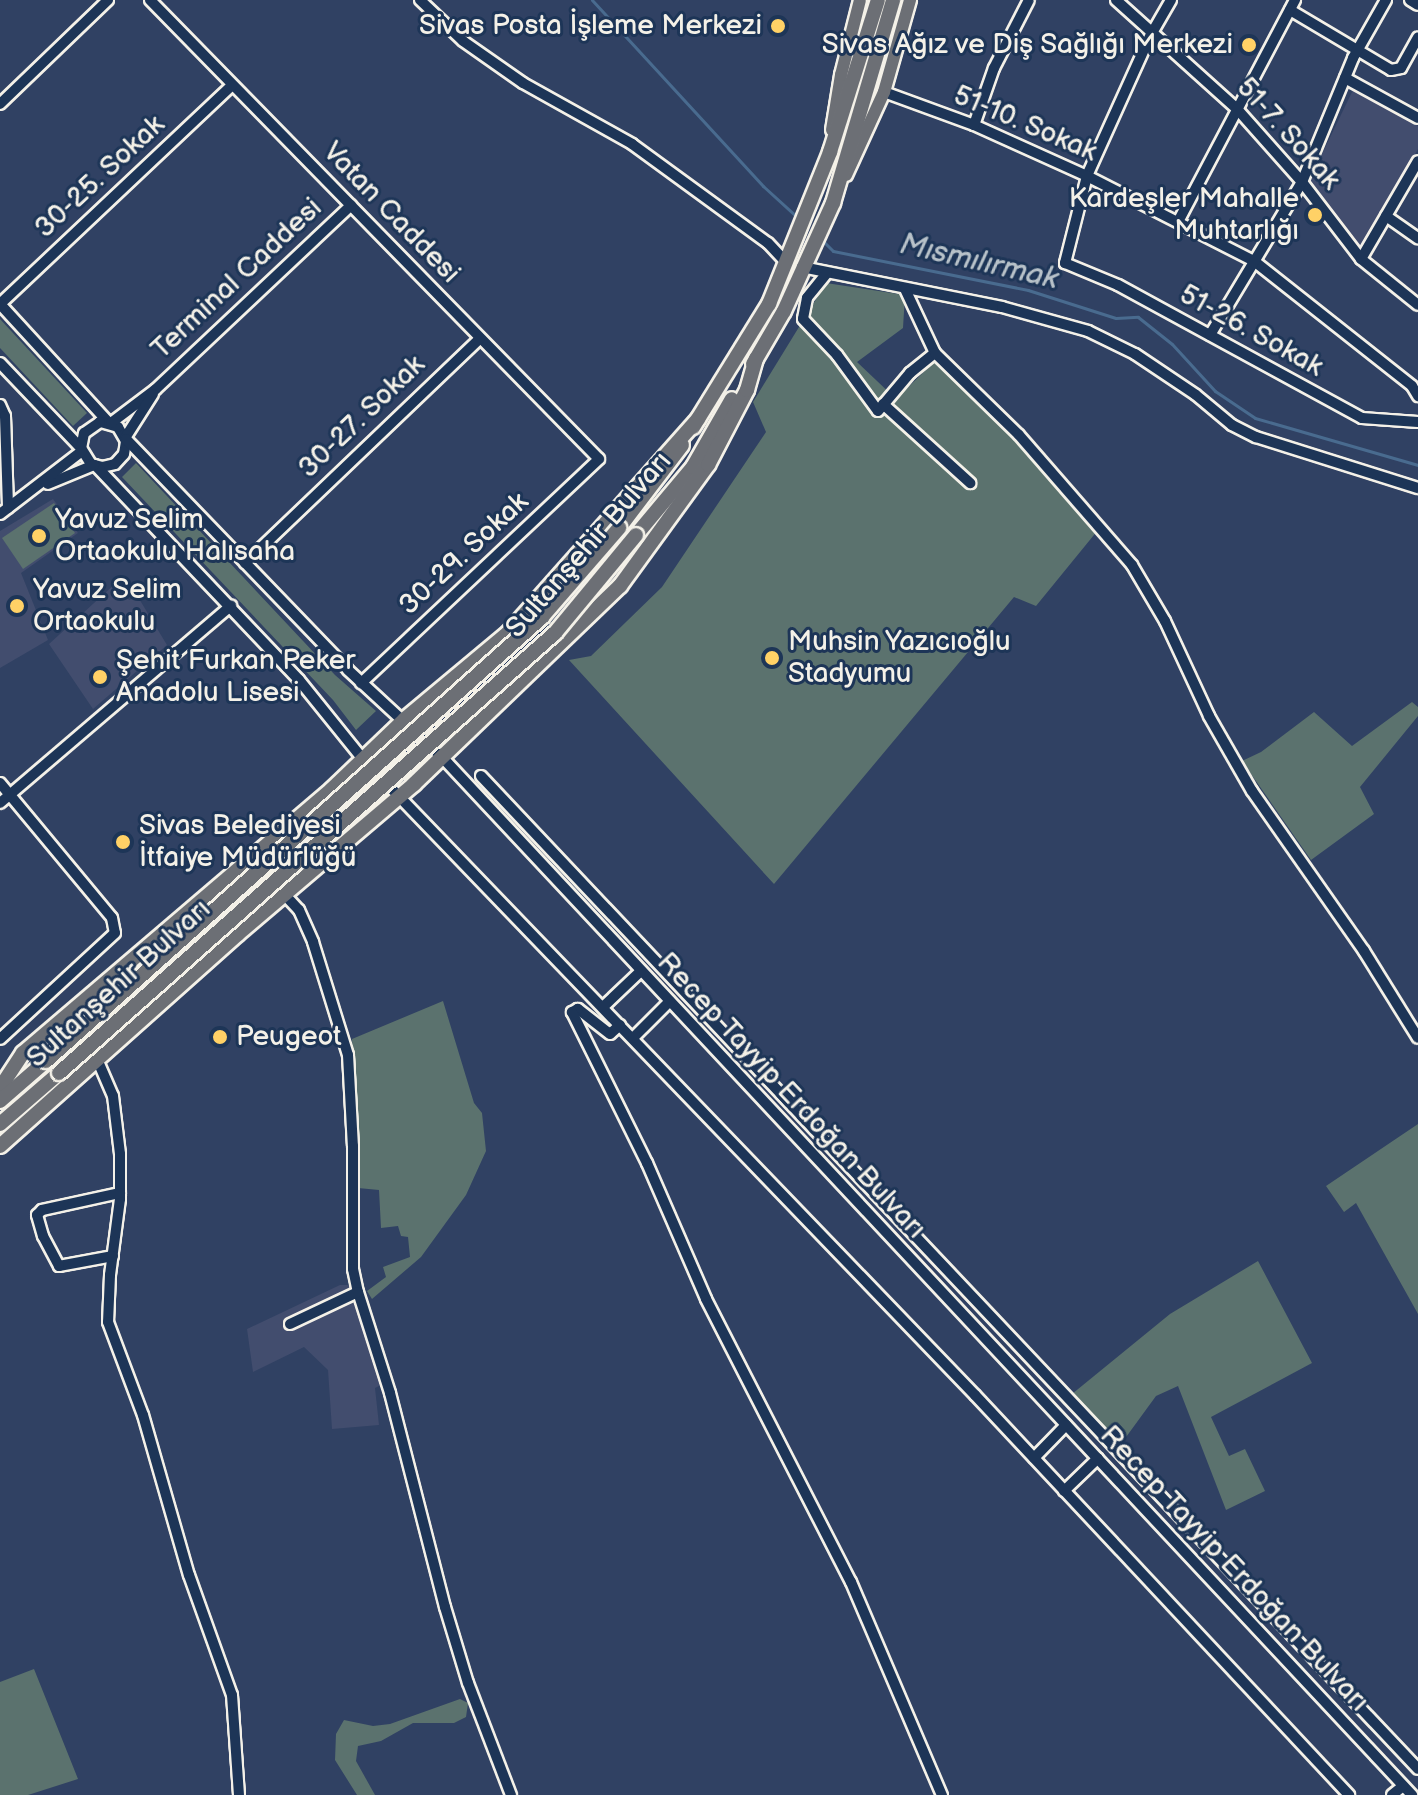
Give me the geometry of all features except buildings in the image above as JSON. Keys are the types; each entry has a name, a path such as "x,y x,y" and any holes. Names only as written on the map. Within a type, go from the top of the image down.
{"highway":[{"name":"Sultanşehir Bulvarı","path":"0,1101 542,617 619,528 675,456 769,304 830,152 878,0"},
{"name":"Sultanşehir Bulvarı","path":"0,1124 555,633 693,467 784,311 833,203 893,0"},
{"path":"3,1143 400,795 620,586 708,465 747,390 756,358"},
{"path":"0,1072 332,789 405,719 508,633 698,419"},
{"path":"0,1088 23,1053"}],"main road":[{"path":"830,152 841,75 860,0"},
{"path":"833,203 884,92 910,0"}],"street":[{"path":"0,104 108,0"},
{"name":"Vatan Caddesi","path":"150,0 599,459"},
{"path":"420,0 463,41 523,83 632,144 768,243 786,262"},
{"path":"974,125 994,68 1029,0"},
{"name":"51-7. Sokak","path":"1116,0 1235,108 1302,182 1361,259 1418,305"},
{"path":"1087,176 1151,34 1171,0"},
{"path":"1210,335 1302,182 1357,52 1386,0"},
{"path":"1410,0 1418,5"},
{"path":"1179,220 1235,108 1293,5 1357,52 1397,70 1418,37"},
{"path":"1345,78 1418,118"},
{"name":"30-25. Sokak","path":"0,304 232,85"},
{"name":"51-10. Sokak","path":"884,92 974,125 1087,176 1179,220 1254,261 1412,386 1418,396"},
{"path":"1361,259 1416,168"},
{"name":"51-26. Sokak","path":"1087,176 1065,263 1118,285 1256,364 1362,418 1418,422"},
{"name":"Terminal Caddesi","path":"110,423 156,389 351,205"},
{"path":"1386,216 1418,238"},
{"path":"805,261 827,273 1002,307 1088,331 1135,354 1232,425 1256,437 1418,488"},
{"path":"827,273 807,298 803,319 837,355 878,411 910,373 935,353"},
{"path":"905,289 935,353 1019,435 1132,565 1165,621 1209,716 1246,781 1364,951 1418,1038"},
{"path":"0,304 126,439 126,449 119,461 107,467 95,466 38,488"},
{"name":"30-27. Sokak","path":"245,563 479,339"},
{"path":"0,363 299,680 362,758 1034,1458 1349,1795"},
{"name":"Terminal Caddesi","path":"126,439 156,389"},
{"path":"883,404 970,483"},
{"path":"0,405 5,416 4,511"},
{"path":"4,511 38,488 81,450 88,428 110,423"},
{"name":"Recep Tayyip Erdoğan Bulvarı","path":"126,439 361,683 405,719 442,757 1412,1795"},
{"name":"30-29. Sokak","path":"361,683 599,459"},
{"path":"0,803 5,794 231,606"},
{"path":"481,776 1418,1769"},
{"path":"0,783 5,794 112,918 115,933 0,1039"},
{"path":"284,894 299,910 313,942 348,1055 353,1146 353,1269 358,1292 390,1393 445,1607 468,1683 511,1795"},
{"path":"603,1007 641,971"},
{"path":"657,987 670,977"},
{"path":"633,1038 670,1001"},
{"path":"620,1025 610,1034 578,1009 572,1012 647,1163 706,1299 851,1582 942,1795"},
{"path":"97,1059 113,1096 120,1193 108,1322 143,1415 189,1575 232,1695 239,1795"},
{"path":"113,1256 59,1266 43,1236 37,1215 42,1210 120,1193"},
{"path":"290,1324 358,1292"},
{"path":"1034,1458 1066,1425"},
{"path":"1083,1442 1097,1429"},
{"path":"1064,1491 1098,1458"},
{"path":"1392,1795 1403,1786"}],"shaded area":[{"path":"1353,90 1418,126 1418,149 1361,251 1308,183"},
{"name":"Yavuz Selim Ortaokulu","path":"53,499 78,533 21,573 48,640 0,668 0,531"},
{"name":"Şehit Furkan Peker Anadolu Lisesi","path":"116,583 129,600 138,597 167,645 93,709 49,644"},
{"path":"340,1285 350,1285 383,1384 375,1388 379,1425 332,1429 328,1370 304,1347 253,1372 247,1329"}],"green space":[{"name":"Muhsin Yazıcıoğlu Stadyumu","path":"826,283 905,295 903,328 857,362 896,399 935,361 975,394 1098,530 1036,606 1014,597 774,884 569,660 591,656 662,587 766,432 753,402"},
{"path":"0,319 87,413 73,426 0,348"},
{"path":"136,463 335,675 376,711 356,730 333,700 122,477"},
{"name":"Yavuz Selim Ortaokulu Halısaha","path":"54,503 75,533 23,569 2,538"},
{"path":"1412,702 1418,707 1418,716 1360,787 1374,814 1311,860 1242,761 1261,752 1314,712 1352,746"},
{"path":"443,1001 474,1103 482,1113 486,1151 466,1195 421,1257 372,1299 367,1291 386,1277 383,1267 410,1257 408,1237 401,1236 398,1226 381,1228 379,1190 358,1188 352,1039"},
{"path":"1418,1124 1418,1314 1356,1203 1344,1212 1326,1186"},
{"path":"1258,1261 1312,1363 1211,1417 1229,1456 1245,1449 1265,1491 1226,1510 1178,1386 1156,1396 1121,1444 1072,1394 1170,1314"},
{"path":"34,1669 78,1779 28,1795 0,1795 0,1682"},
{"path":"460,1699 468,1703 466,1717 454,1723 413,1723 381,1741 358,1746 356,1761 375,1795 357,1795 335,1760 336,1734 344,1720 373,1726 390,1724"}],"waterway":[{"name":"Mısmılırmak","path":"592,0 763,186 798,218"},
{"name":"Mısmılırmak","path":"821,239 833,251 1028,290 1116,318 1138,317 1172,344 1215,391 1255,418 1418,465"}],"place":[{"name":"Sivas Posta İşleme Merkezi","path":"778,26"},
{"name":"Sivas Ağız ve Diş Sağlığı Merkezi","path":"1249,45"},
{"name":"Kardeşler Mahalle Muhtarlığı","path":"1315,215"},
{"name":"Yavuz Selim Ortaokulu Halısaha","path":"39,536"},
{"name":"Yavuz Selim Ortaokulu","path":"17,606"},
{"name":"Muhsin Yazıcıoğlu Stadyumu","path":"772,658"},
{"name":"Şehit Furkan Peker Anadolu Lisesi","path":"100,677"},
{"name":"Sivas Belediyesi İtfaiye Müdürlüğü","path":"123,842"},
{"name":"Peugeot","path":"220,1037"}]}
